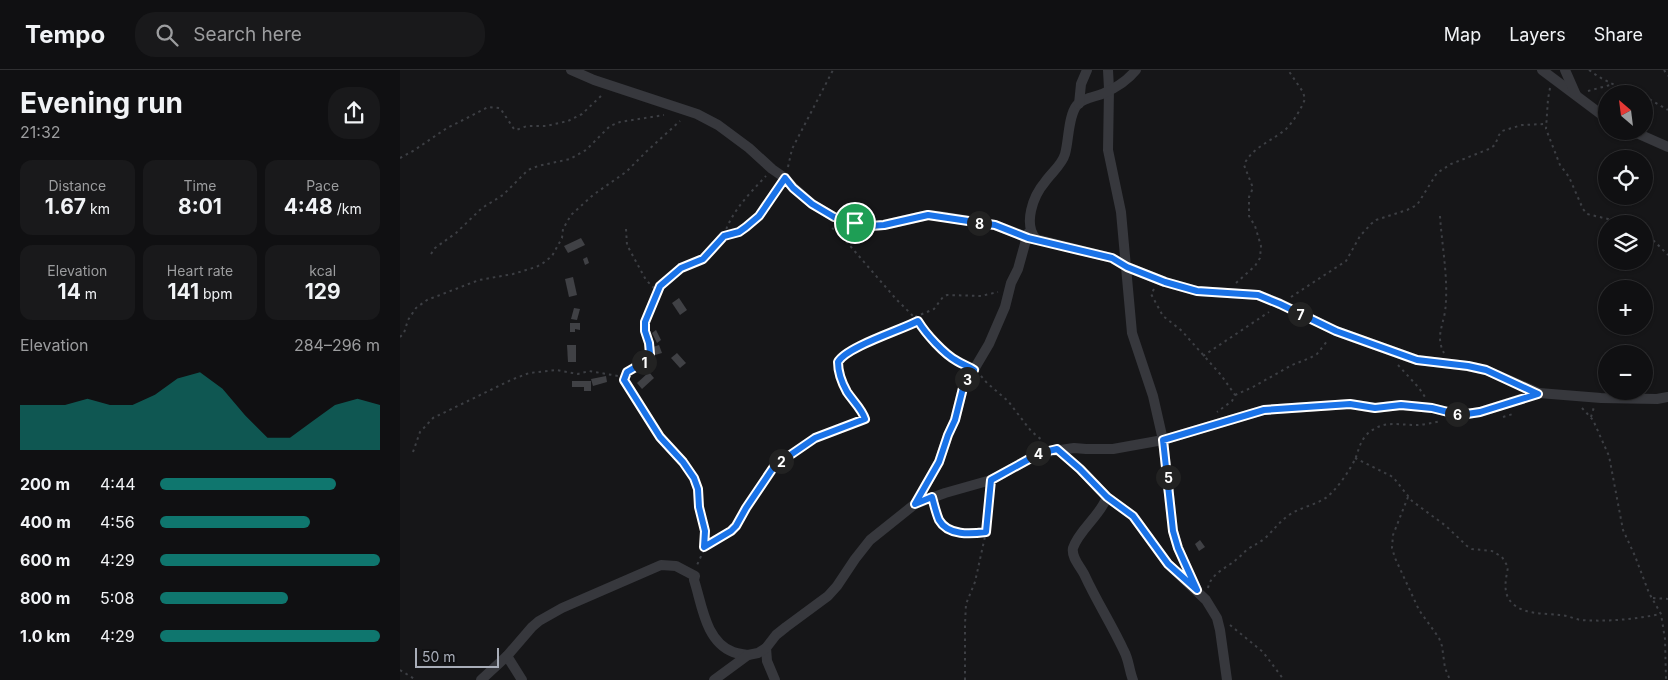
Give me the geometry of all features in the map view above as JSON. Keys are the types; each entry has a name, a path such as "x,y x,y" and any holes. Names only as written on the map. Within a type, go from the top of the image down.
{"street":[{"path":"571,70 594,80 689,112 718,125 750,148 812,204 834,217 870,226 884,225 928,215 995,225 1032,238 1112,258 1127,267 1165,282 1197,291 1258,295 1336,331 1417,360 1486,370 1538,394"},
{"path":"915,504 939,462 955,420 963,388 988,344 1005,307 1010,285 1032,238 1030,216 1034,202 1043,183 1061,162 1065,154 1074,112 1078,104 1081,84 1087,70"},
{"path":"1108,70 1110,89 1108,150 1121,212 1132,333 1153,396 1163,440 1173,531 1178,548 1197,590"},
{"path":"1078,104 1120,84 1136,70"},
{"path":"1542,70 1598,112"},
{"path":"1565,70 1577,96"},
{"path":"1652,140 1668,147"},
{"path":"481,680 507,656 539,621 562,608 661,565 676,566 695,576 694,580 710,631 725,648 732,652 748,655 758,653 766,648 781,631 828,596 870,540 915,504 932,497 991,480 1040,453 1056,449 1114,450 1163,440 1264,410 1350,404 1375,408 1401,405 1432,408 1460,415 1480,412 1538,394 1657,399 1668,396"},
{"path":"1056,449 1080,469 1107,497 1133,516 1168,564 1206,600 1217,618 1223,642 1226,680"},
{"path":"1107,497 1104,506 1077,540 1073,552 1125,652 1133,680"},
{"path":"766,648 767,661 776,680"},
{"path":"714,680 748,655"},
{"path":"507,656 522,680"}],"path":[{"path":"724,236 739,232 759,216 785,178 792,149 833,70"},
{"path":"1222,293 1245,276 1260,258 1261,246 1250,216 1249,197 1253,188 1244,165 1247,157 1287,128 1304,101 1303,92 1288,70"},
{"path":"1589,70 1612,85"},
{"path":"1664,70 1668,76"},
{"path":"1554,79 1548,93 1545,124 1560,165 1569,177 1583,209 1591,215 1598,217"},
{"path":"400,158 447,128 488,107 500,108 516,130 527,126 559,124 582,114 612,86"},
{"path":"1577,96 1598,87"},
{"path":"1653,101 1668,110"},
{"path":"400,337 404,333 411,314 427,300 479,280 513,274 536,268 542,264 552,256 562,238 563,229 571,215 594,195 626,172 689,112"},
{"path":"431,254 435,248 456,233 482,208 503,195 528,170 570,159 586,150 610,126 620,122 667,114"},
{"path":"1203,356 1346,261 1366,228 1376,220 1417,205 1437,173 1451,164 1489,149 1495,144 1502,131 1522,125 1545,124"},
{"path":"695,576 697,564 704,547 705,531 699,507 698,489 694,478 654,429 626,386 624,377 627,372 646,361 650,354 645,322 652,308 657,290 681,268 703,259 724,236 729,222 738,207 772,169"},
{"path":"1440,216 1445,272 1445,312 1439,338 1442,351 1450,364"},
{"path":"828,225 839,233 948,355 974,370 1008,401 1016,414 1034,434 1056,449"},
{"path":"626,230 627,245 646,280 657,290"},
{"path":"1653,240 1668,255"},
{"path":"1165,282 1152,290 1151,294 1163,316 1182,331 1221,375 1235,395"},
{"path":"915,317 934,308 945,296 981,296 997,293 1010,285"},
{"path":"704,547 736,526 773,468 783,460 815,438 865,419 861,410 845,389 838,362 840,358 862,345 918,321"},
{"path":"1207,426 1214,414 1232,402 1235,395 1292,365 1310,358 1316,354 1336,331"},
{"path":"1396,363 1419,388 1432,408"},
{"path":"413,452 420,432 433,418 529,373 556,370 578,374 589,371 624,377"},
{"path":"1578,405 1593,420 1609,456 1623,530 1652,598 1661,614 1665,639 1666,680"},
{"path":"1498,417 1514,413"},
{"path":"1206,600 1209,583 1218,573 1249,548 1261,541 1291,514 1326,497 1341,481 1355,458 1363,438 1376,427 1447,421"},
{"path":"1355,458 1393,477 1408,497 1446,526 1467,546 1472,549 1492,551 1502,557 1508,567 1505,590 1512,604 1523,610 1579,620 1619,621 1661,614"},
{"path":"965,680 966,604 975,582 986,532 991,480"},
{"path":"932,497 939,520 953,531 965,533 986,532"},
{"path":"1408,497 1393,535 1392,548 1419,610 1439,638 1445,668 1450,680"},
{"path":"1652,598 1668,599"},
{"path":"1217,618 1233,627 1263,652 1284,680"},
{"path":"400,670 416,680"}],"building":[{"path":"581,238 585,245 568,253 564,246"},
{"path":"587,257 589,263 585,265 583,259"},
{"path":"573,277 577,295 569,297 565,279"},
{"path":"679,298 687,310 680,315 672,303"},
{"path":"574,308 580,309 577,320 571,319"},
{"path":"570,323 580,323 580,330 575,329 575,332 570,332"},
{"path":"656,330 661,340 657,343 652,333"},
{"path":"567,345 576,345 576,362 568,362"},
{"path":"659,345 662,353 655,355 653,347"},
{"path":"677,353 686,363 680,368 671,358"},
{"path":"649,372 654,378 642,389 637,383"},
{"path":"606,376 607,382 593,386 591,379"},
{"path":"572,381 591,381 591,391 584,391 584,387 572,387"},
{"path":"1200,540 1205,547 1199,551 1195,544"}],"route":[{"path":"785,178 793,188 812,204 834,217 855,223 870,226 884,225 928,215 995,225 1028,238 1036,238 1056,245 1112,258 1127,267 1165,282 1197,291 1258,295 1336,331 1417,360 1486,370 1538,394 1480,412 1460,415 1432,408 1401,405 1375,408 1350,404 1264,410 1163,440 1173,531 1178,548 1197,590 1168,564 1133,516 1107,497 1080,469 1057,449 1040,453 991,480 986,532 959,533 953,531 939,520 932,497 915,504 939,462 955,420 963,388 974,370 948,355 918,321 862,345 839,359 839,371 845,389 861,410 865,419 815,438 783,460 773,468 736,526 704,547 706,536 699,507 698,489 694,478 683,462 654,429 624,382 627,372 646,361 650,354 644,327 656,294 660,286 681,268 703,259 724,236 739,232 759,216 785,178"}]}
